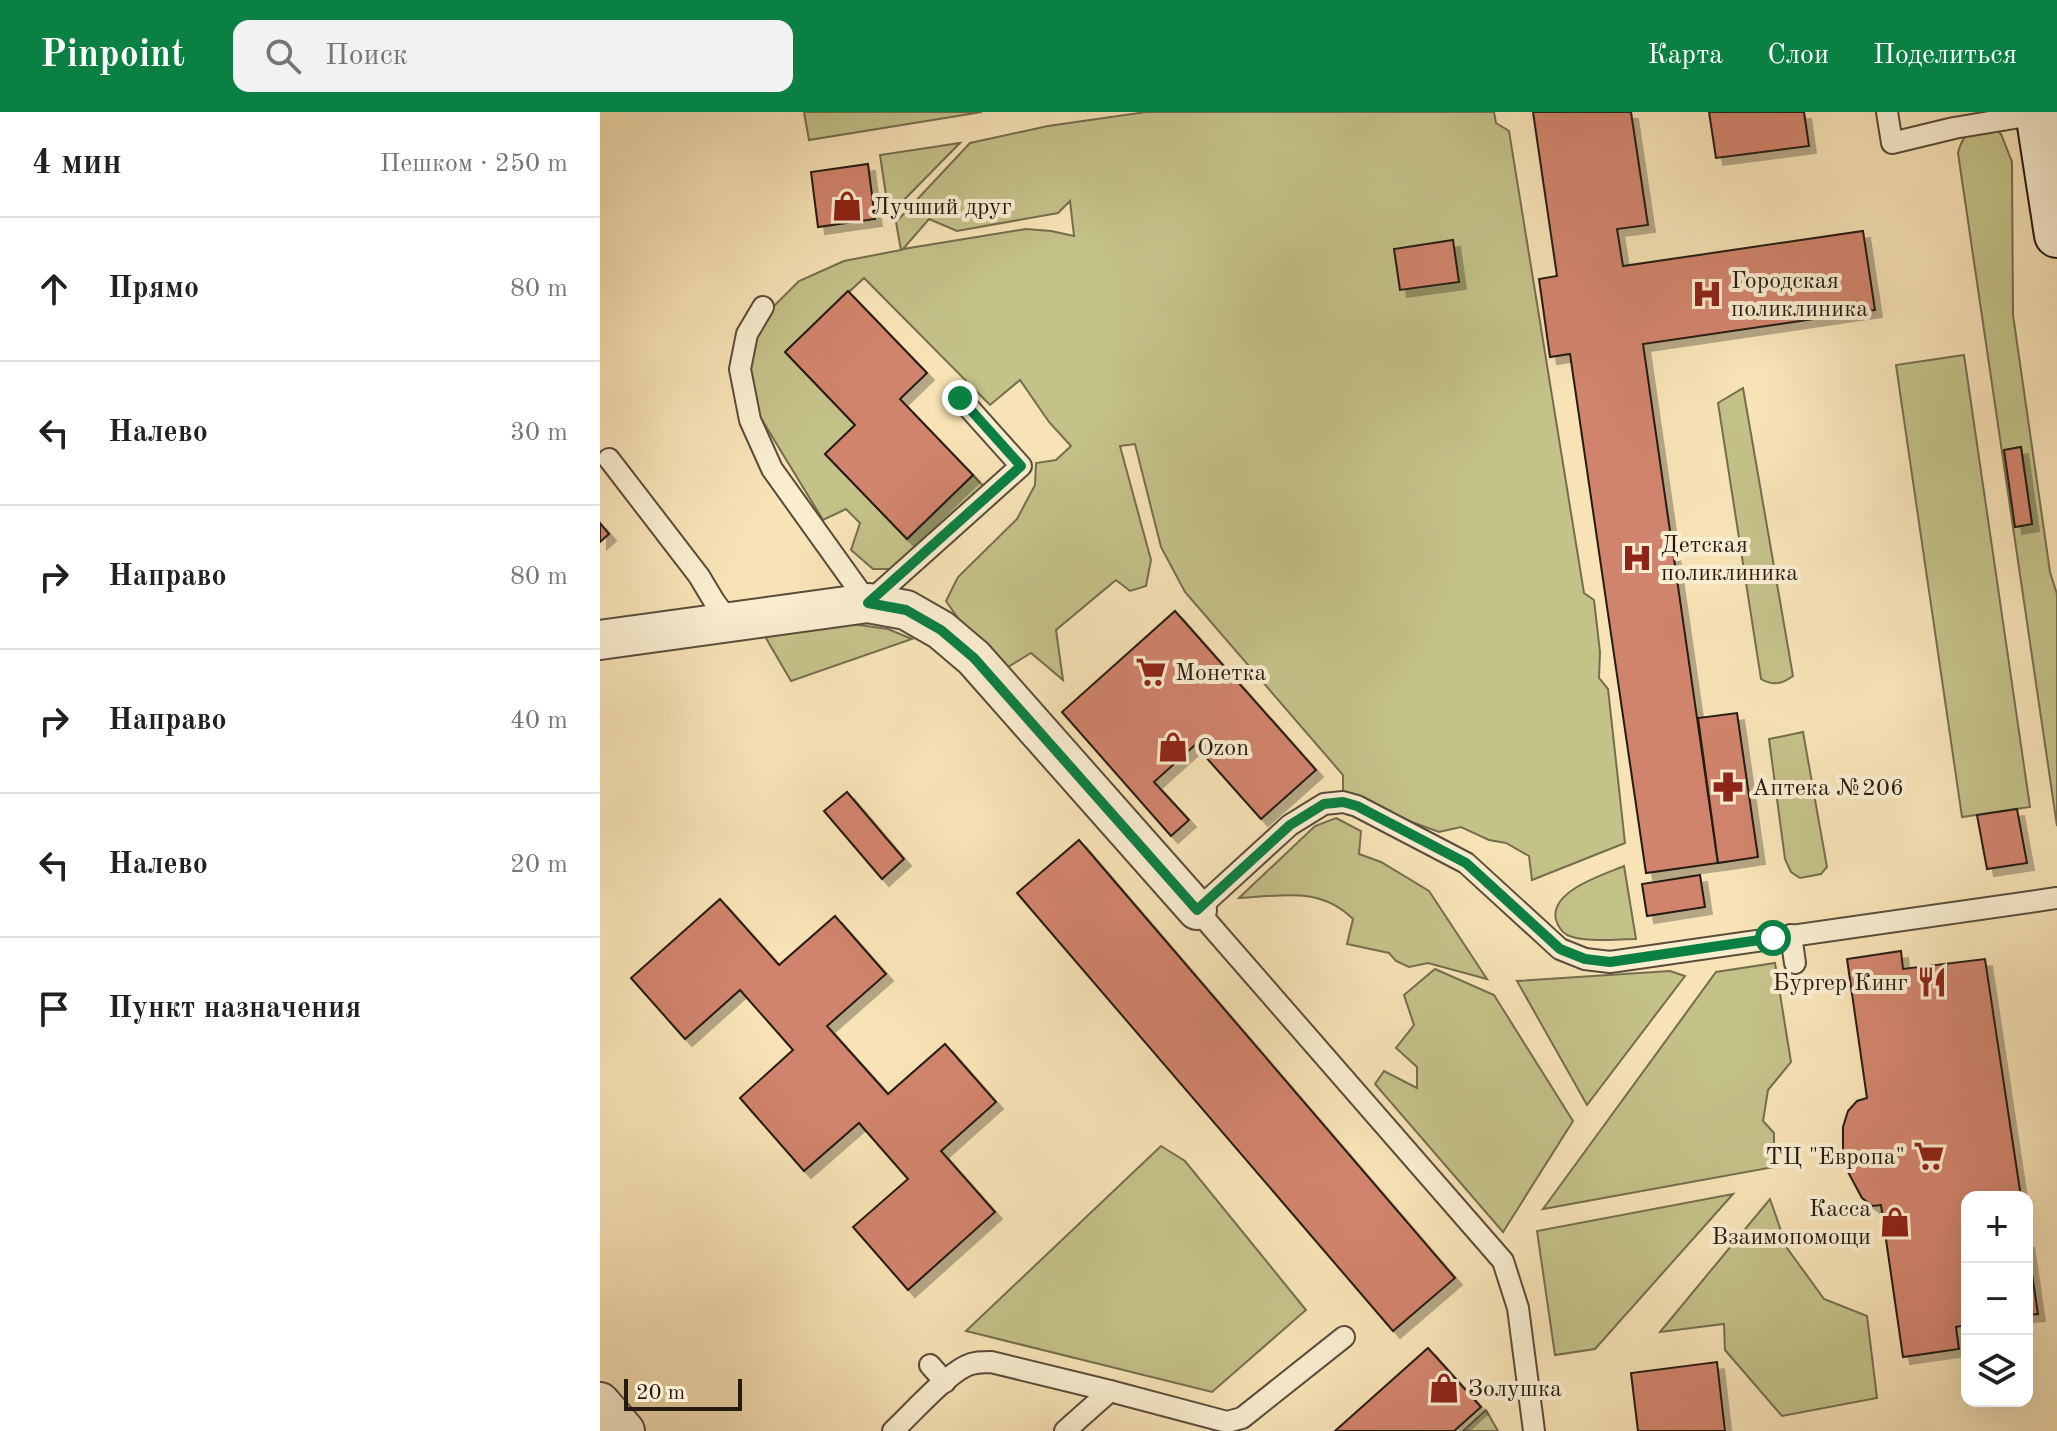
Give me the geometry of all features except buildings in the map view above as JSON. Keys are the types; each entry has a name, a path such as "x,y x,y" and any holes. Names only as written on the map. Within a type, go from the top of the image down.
{"main road":[{"path":"2038,113 2057,235"}],"street":[{"path":"600,640 868,603 906,610 941,630 974,658 1197,910"},
{"path":"600,1402 625,1431"}],"lane":[{"path":"1887,112 1892,143 2038,113"},
{"path":"763,307 747,334 740,369 750,420 772,469 868,603 1021,466 960,398"},
{"path":"609,459 699,576 730,623"},
{"path":"1534,1431 1518,1308 1503,1261 1197,910 1290,825 1324,804 1343,802 1357,806 1466,863 1560,949 1585,959 1610,962 2057,898"},
{"path":"1791,935 1795,963"},
{"path":"893,1431 964,1366 977,1362 991,1362 1227,1422 1242,1418 1344,1337"},
{"path":"930,1365 945,1382"},
{"path":"1065,1431 1110,1391"}],"shaded area":[{"path":"804,112 982,112 809,140"},
{"path":"1146,112 1494,112 1496,123 1509,131 1584,593 1594,600 1600,652 1599,678 1608,689 1625,843 1532,880 1529,856 1506,843 1489,840 1461,827 1439,832 1379,810 1343,791 1343,775 1185,592 1161,547 1135,444 1120,446 1151,560 1146,586 1130,591 1116,580 1056,630 1063,680 1031,653 1003,670 946,601 958,577 1017,519 1035,485 1036,463 1056,460 1071,446 1049,422 1020,380 990,405 864,278 785,352 855,425 825,454 907,539 973,475 985,488 898,569 873,569 851,550 860,523 846,509 823,520 748,397 745,348 768,312 799,281 844,261 901,250 896,222 970,143 1048,126","holes":["1070,201 1074,236 1026,229 903,249 929,219 957,231 1058,213"]},
{"path":"1992,128 2001,134 2012,162 2013,315 2050,572 2057,594 2057,826 1958,153 1966,136","holes":["2021,447 2032,524 2015,527 2004,450"]},
{"path":"960,143 889,215 880,155"},
{"path":"1964,355 2030,807 1962,817 1896,365"},
{"path":"1743,388 1793,676 1777,683 1761,679 1718,403"},
{"path":"852,624 888,629 912,639 791,681 763,633"},
{"path":"1803,732 1827,867 1821,874 1800,878 1791,872 1785,859 1769,739"},
{"path":"1336,818 1361,831 1359,854 1381,862 1429,891 1487,979 1428,963 1409,967 1396,961 1389,953 1347,944 1353,919 1314,897 1239,898 1315,826"},
{"path":"1624,866 1636,939 1582,939 1563,932 1556,920 1556,910 1561,901 1591,879"},
{"path":"1775,963 1791,1062 1768,1090 1763,1121 1774,1133 1774,1167 1543,1209 1716,972"},
{"path":"1435,969 1494,995 1573,1121 1503,1232 1375,1084 1384,1071 1417,1088 1417,1067 1396,1048 1414,1025 1404,995"},
{"path":"1670,971 1685,976 1587,1105 1517,981"},
{"path":"1161,1146 1185,1161 1306,1310 1212,1392 966,1331"},
{"path":"1733,1194 1595,1349 1555,1355 1537,1231"},
{"path":"1770,1199 1787,1248 1824,1299 1867,1316 1877,1398 1782,1416 1725,1350 1724,1324 1660,1332"},
{"path":"1486,1410 1498,1431 1463,1431"}],"place":[{"name":"Лучший друг","path":"847,206"},
{"name":"Городская поликлиника","path":"1707,294"},
{"name":"Детская поликлиника","path":"1637,558"},
{"name":"Монетка","path":"1151,672"},
{"name":"Ozon","path":"1173,747"},
{"name":"Аптека №206","path":"1728,787"},
{"name":"Бургер Кинг","path":"1932,982"},
{"name":"ТЦ \"Европа\"","path":"1929,1156"},
{"name":"Касса Взаимопомощи","path":"1895,1222"},
{"name":"Золушка","path":"1444,1388"}],"route":[{"path":"960,398 1021,466 868,603 906,610 941,630 974,658 1197,910 1290,825 1324,804 1343,802 1357,806 1466,863 1560,949 1585,959 1610,962 1773,938"}]}
